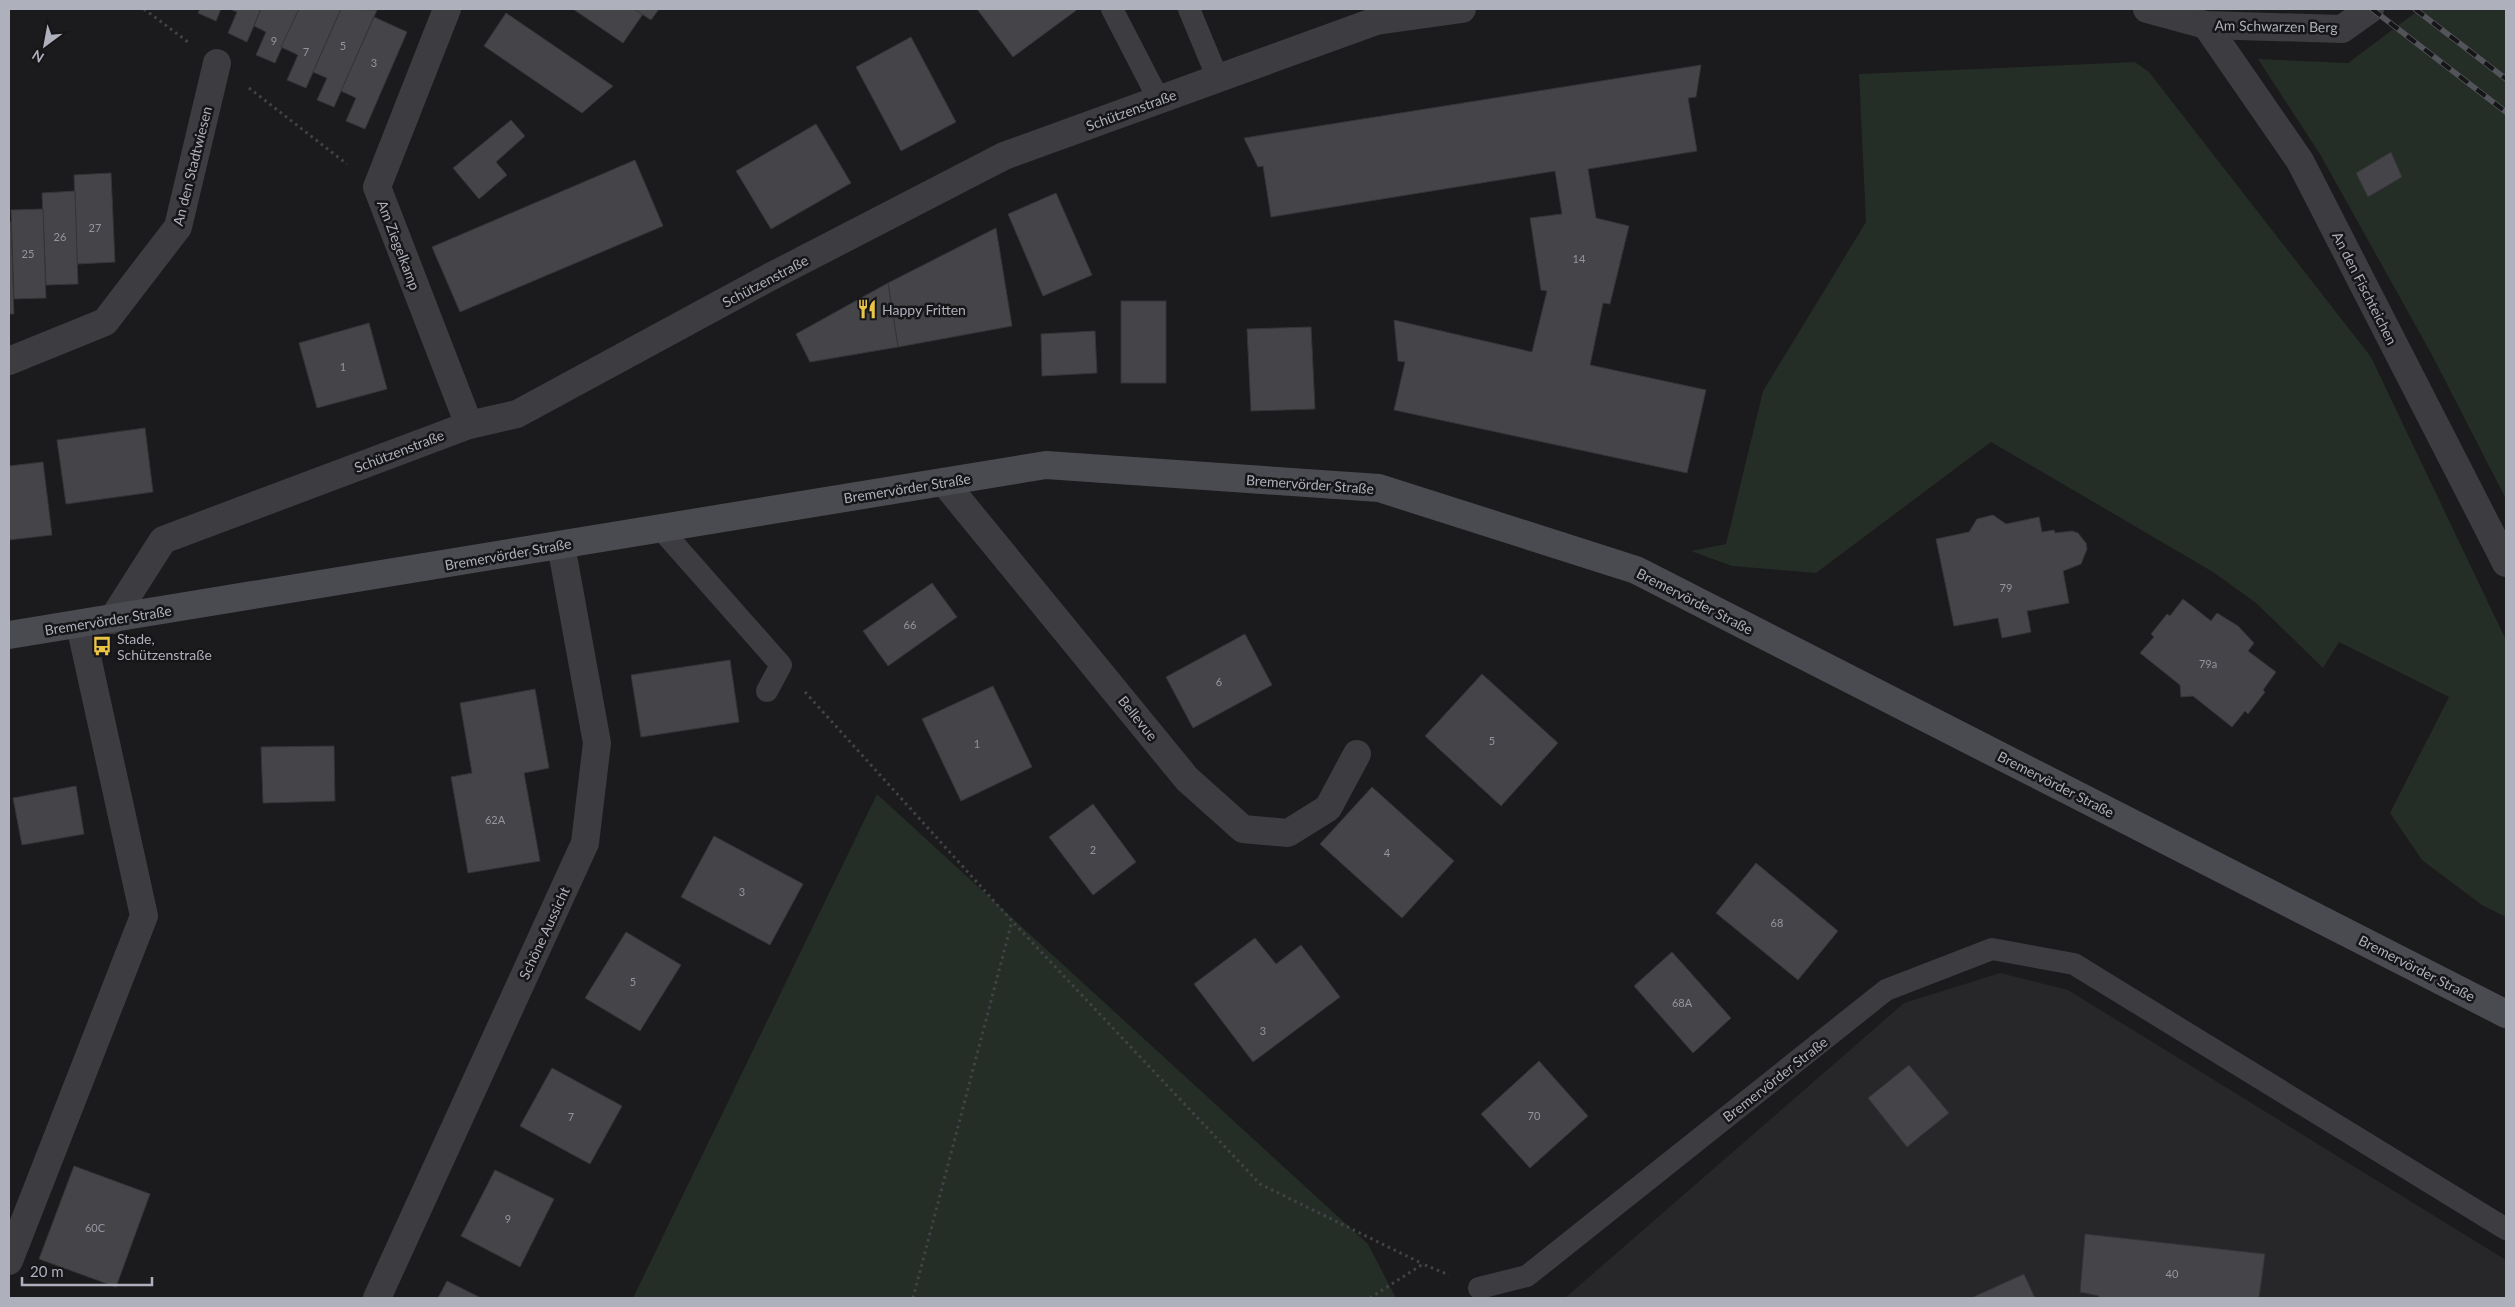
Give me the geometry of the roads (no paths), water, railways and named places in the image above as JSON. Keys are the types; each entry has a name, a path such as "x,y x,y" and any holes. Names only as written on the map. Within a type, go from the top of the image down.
{"main road":[{"name":"Bremervörder Straße","path":"9,635 112,620 660,528 1046,466 1379,488 1636,570 2506,1014"}],"street":[{"name":"Am Ziegelkamp","path":"447,9 377,187 469,425"},
{"name":"Schützenstraße","path":"112,620 163,540 469,425 517,414 768,278 1004,156 1376,21 1462,9"},
{"path":"2147,9 2206,25"},
{"name":"Am Schwarzen Berg","path":"2206,25 2342,29 2370,9"},
{"name":"An den Fischteichen","path":"2206,25 2300,162 2506,563"},
{"name":"An den Stadtwiesen","path":"9,361 105,322 178,227 217,64"},
{"name":"Bellevue","path":"944,482 1187,779 1243,828 1288,833 1328,808 1357,754"},
{"name":"Schöne Aussicht","path":"377,1298 586,843 597,744 561,545"},
{"path":"9,1261 144,916 80,625"}],"lane":[{"path":"1112,9 1159,100"},
{"path":"1189,9 1218,79"},
{"path":"660,528 781,665 767,691"},
{"name":"Bremervörder Straße","path":"1479,1288 1527,1276 1886,990 1992,949 2074,964 2506,1229"}],"railway":[{"path":"2372,9 2506,112"},
{"path":"2415,9 2506,79"}],"place":[{"name":"Happy Fritten","path":"867,309"},
{"name":"Stade, Schützenstraße","path":"102,646"}]}
